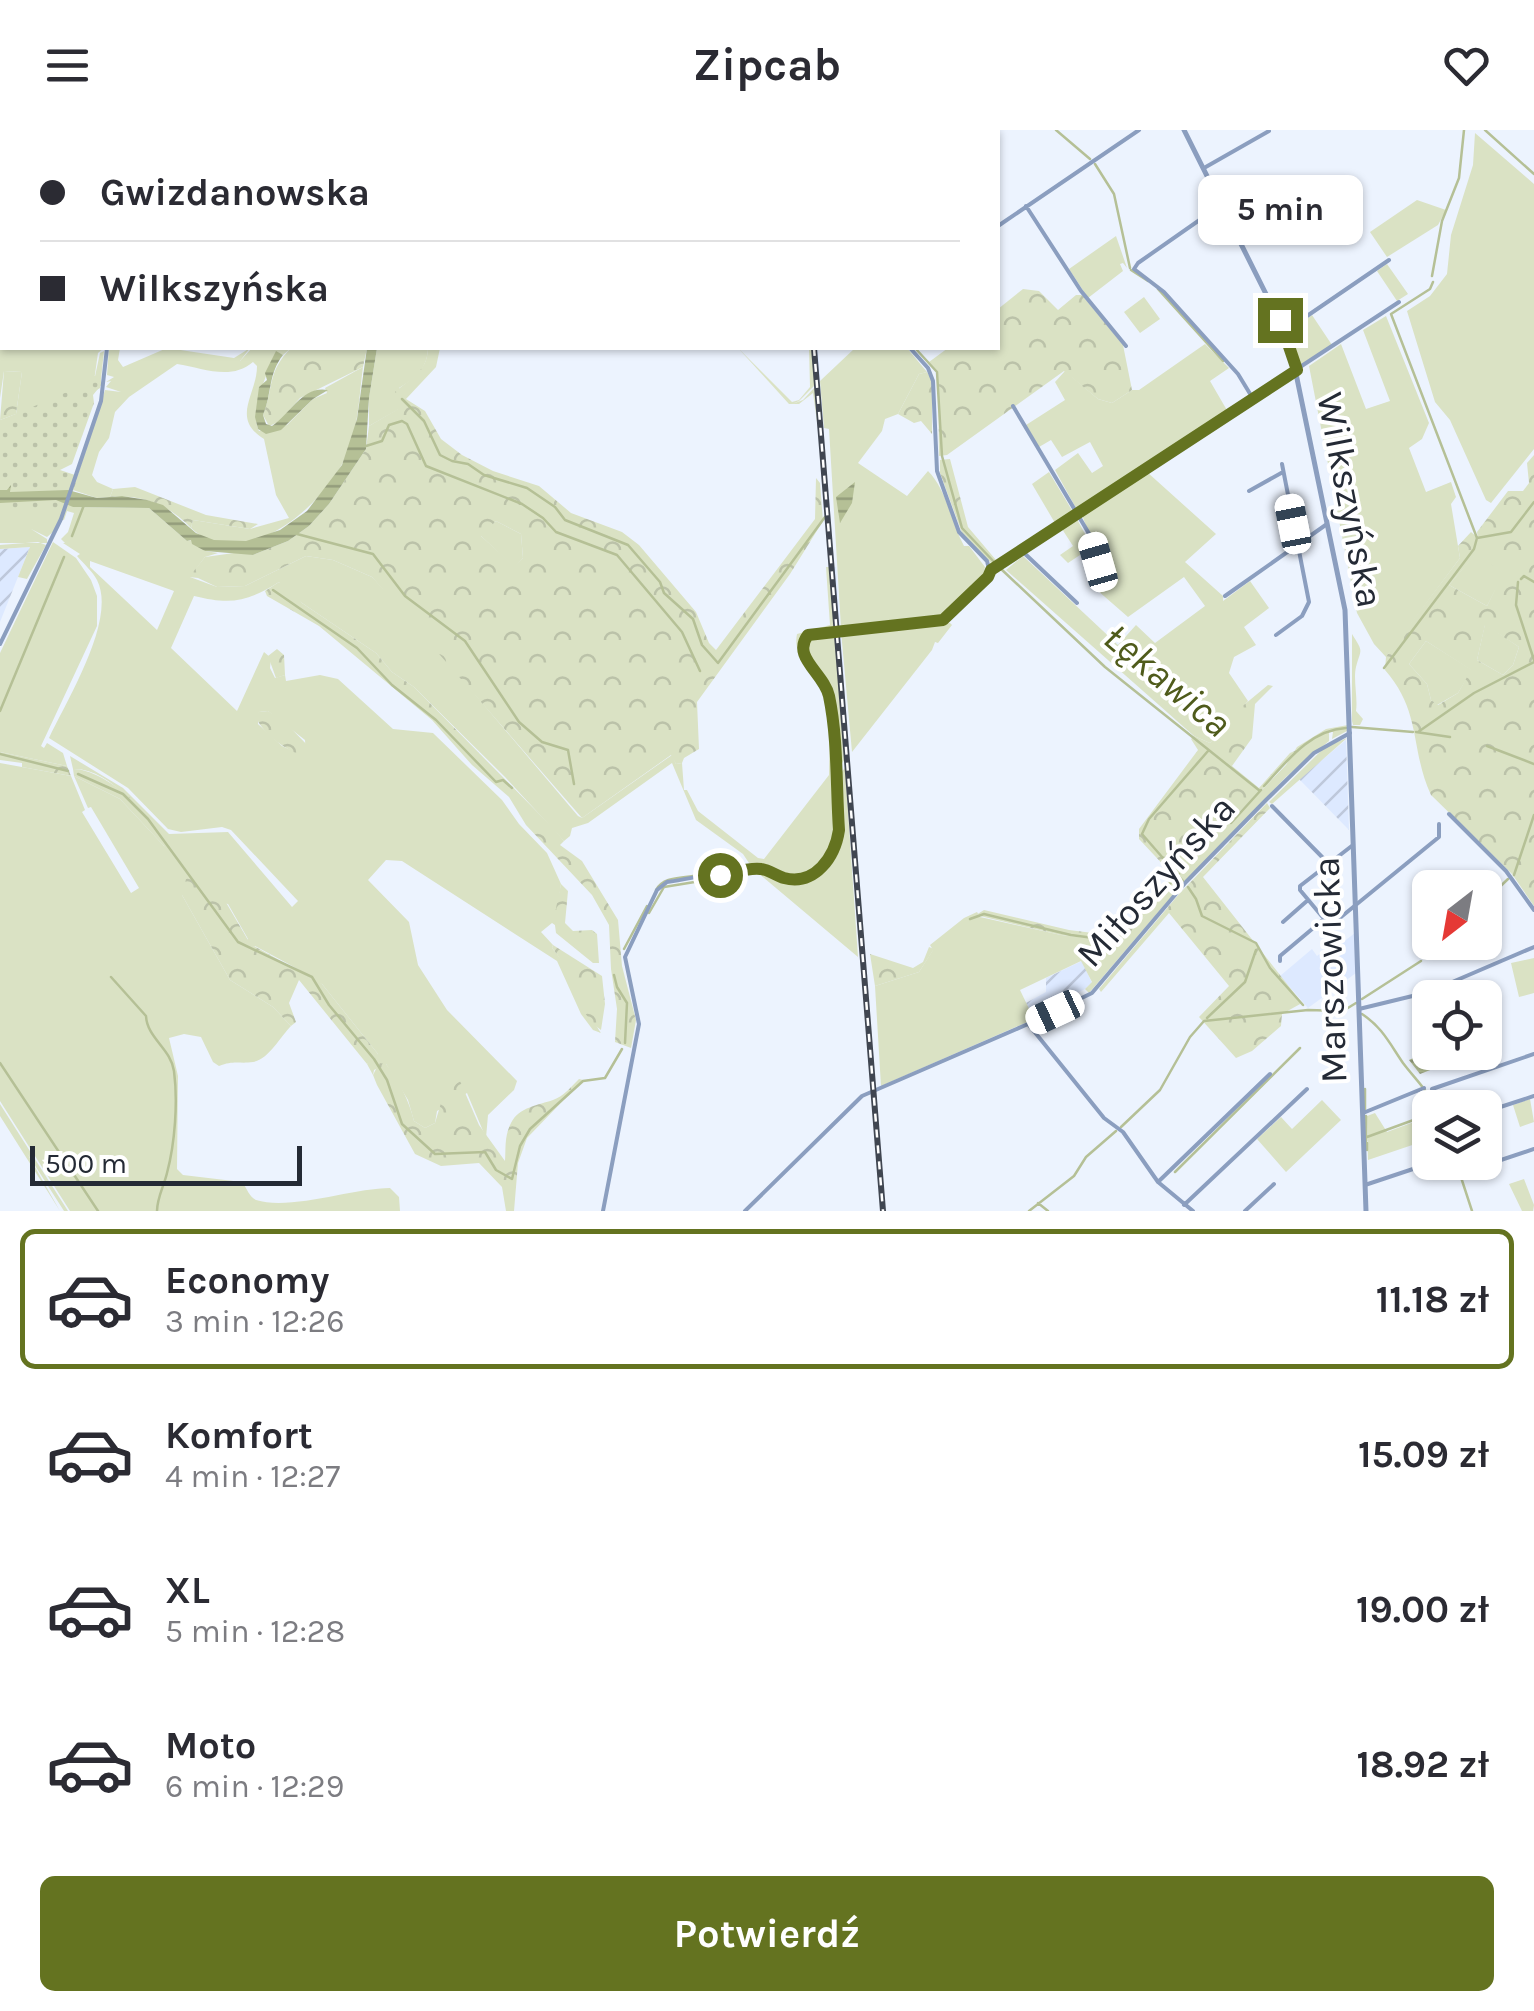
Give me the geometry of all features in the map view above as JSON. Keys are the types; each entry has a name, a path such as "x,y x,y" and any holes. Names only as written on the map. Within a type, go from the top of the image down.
{"street":[{"path":"1000,225 1139,130"},
{"name":"Wilkszyńska","path":"1184,130 1285,331 1297,370 1344,610 1350,730"},
{"path":"1203,169 1269,131"},
{"path":"1221,205 1134,269 1164,292 1238,374 1253,398"},
{"path":"1026,206 1081,292 1126,346"},
{"path":"1285,331 1389,260"},
{"path":"603,1211 639,1019 625,957 659,888 667,882 761,868 791,880 812,875 830,858 838,837 829,696 823,680 803,656 804,640 813,633 943,620 991,570 1399,302"},
{"path":"0,644 61,519 100,401 107,350"},
{"path":"912,350 932,375 937,471 959,532 991,570"},
{"path":"1013,406 1090,537 1098,562"},
{"path":"1276,635 1302,616 1308,606 1282,464"},
{"path":"1250,491 1283,472"},
{"path":"1225,596 1327,524"},
{"path":"1022,551 1077,603"},
{"name":"Marszowicka","path":"1350,730 1366,1211"},
{"name":"Miłoszyńska","path":"745,1211 862,1096 1094,991 1186,882 1266,800 1314,754 1350,730"},
{"path":"1272,806 1328,863"},
{"path":"1449,814 1506,870 1534,910"},
{"path":"1356,906 1439,837 1439,824"},
{"path":"1324,919 1300,886 1354,845"},
{"path":"1283,922 1308,900"},
{"name":"Marszowicka","path":"1280,960 1324,919 1330,926 1356,906"},
{"path":"1359,1008 1429,992 1534,947"},
{"path":"1028,1024 1104,1118 1122,1132 1158,1182 1192,1211"},
{"path":"1432,1089 1534,1054"},
{"path":"1158,1182 1270,1074"},
{"path":"1363,1113 1424,1088"},
{"path":"1184,1206 1307,1090"},
{"path":"1502,1106 1534,1096"},
{"path":"1502,1160 1534,1149"},
{"path":"1365,1186 1412,1170"},
{"path":"1244,1211 1274,1184"}],"shaded area":[{"path":"367,350 377,350 366,449 309,526 288,541 253,555 205,551 187,541 149,508 73,507 56,500 0,503 0,490 11,485 10,492 68,490 97,498 122,496 163,505 196,533 214,540 246,541 280,530 307,511 342,465 357,419"},
{"path":"813,350 818,350 824,428 818,429"},
{"path":"276,351 283,355 275,369 263,415 266,424 272,426 311,392 328,390 281,430 266,434 258,429 255,417 259,387 267,380 265,373"},
{"path":"855,482 852,503 840,523 836,497"},
{"path":"30,547 0,622 0,549"},
{"path":"830,567 836,567 844,677 839,678"},
{"path":"1346,740 1349,830 1299,779"},
{"path":"1355,933 1356,973 1308,1008 1280,976 1312,949 1317,956 1327,948 1330,952"},
{"path":"1082,961 1092,983 1065,999 1067,1004 1034,1019 1026,1003 1046,992 1046,978"}],"green space":[{"path":"1475,133 1534,184 1534,449 1491,503 1486,500 1450,420 1435,402 1407,311 1430,296 1447,274 1451,235 1473,165"},
{"path":"1417,200 1446,210 1438,225 1387,257 1370,232"},
{"path":"1116,236 1127,268 1120,264 1123,271 1088,298 1069,269"},
{"path":"1387,264 1408,294 1397,301 1377,271"},
{"path":"1023,289 1039,291 1058,310 1076,295 1082,295 1123,345 1132,390 1112,403 1098,399 1064,371 947,455 939,456 938,372 929,362 945,350 1000,350 1000,307"},
{"path":"1144,297 1160,319 1140,333 1124,312"},
{"path":"1312,315 1332,345 1300,365 1289,331"},
{"path":"1386,316 1429,423 1422,439 1409,448 1426,492 1451,482 1456,497 1451,504 1460,558 1386,657 1357,613 1309,366 1341,344 1366,409 1390,401 1363,330"},
{"path":"1205,344 1229,368 1210,381 1228,412 1077,510 1055,470 1078,453 1092,473 1103,466 1090,442 1062,457 1051,440 1039,447 1026,425 1065,400 1055,382 1065,371 1098,399 1112,403 1132,390 1139,390"},
{"path":"0,350 102,350 98,353 94,381 100,353 104,351 100,388 75,403 0,424 0,420 16,414 22,372 4,371 0,398"},
{"path":"109,350 120,350 118,360 123,367 162,350 234,358 248,350 240,361 250,350 289,350 283,355 276,352 264,380 256,413 259,431 287,425 313,399 327,393 325,388 363,367 352,441 338,471 304,511 283,527 259,539 236,544 212,541 191,528 193,520 250,529 289,518 276,495 264,439 254,431 247,414 257,366 253,362 226,372 177,364 129,397 115,412 109,438 99,452 92,475 97,482 113,489 110,497 97,498 73,490 105,390 121,392 106,387 111,381 106,382 114,377 107,375"},
{"path":"289,350 367,350 363,367 300,398 279,422 269,426 263,415 278,365"},
{"path":"377,350 428,350 420,372 399,388 399,409 369,426"},
{"path":"428,350 440,350 436,367 406,399 425,411 441,439 493,471 539,486 571,513 622,532 639,545 696,612 716,650 815,519 816,478 820,483 823,521 790,574 697,702 699,749 682,763 676,764 671,755 582,818 372,577 333,560 306,556 245,586 217,587 189,577 205,557 241,552 253,555 288,541 309,526 366,449 369,426 398,409 395,392 425,363","holes":["496,521 521,534 523,558 514,566 481,536"]},
{"path":"740,350 792,402 810,387 809,350 813,350 816,384 799,401 789,404"},
{"path":"853,350 909,350 927,372 919,374 898,414 885,419 882,431 858,463 907,496 928,471 940,487 964,546 969,546 985,567 983,575 943,615 841,628 829,429 824,428 820,381"},
{"path":"4,371 22,372 16,414 0,420"},
{"path":"927,372 932,380 932,434 921,421 914,423 898,414 919,374"},
{"path":"99,376 102,384 93,395 94,403 72,464 60,470 78,476 67,510 0,512 0,421 90,382"},
{"path":"815,387 818,429 813,393 799,404 792,404 803,400"},
{"path":"1534,455 1534,906 1512,874 1431,795 1405,701 1385,670 1386,657 1394,645 1460,558 1458,546 1471,532 1478,538 1477,532 1508,491 1523,491 1529,483 1527,463","holes":["1477,553 1503,573 1487,606 1449,585","1485,625 1519,647 1513,665 1503,675 1477,660","1426,641 1471,670 1458,693 1438,705 1431,700 1427,684 1409,664"]},
{"path":"950,459 968,527 996,560 992,564 962,533 940,473 940,460"},
{"path":"1049,472 1073,512 1055,523 1032,484"},
{"path":"1147,472 1216,534 1185,562 1223,596 1223,601 1250,581 1269,608 1244,627 1256,645 1234,657 1229,673 1248,701 1210,743 1194,736 1006,570 1023,556 1118,645 1136,625 1155,643 1205,606 1184,577 1128,617 1097,590 1107,582 1082,515"},
{"path":"135,487 206,515 258,524 250,529 193,520 191,528 154,503 133,497 110,497 113,489"},
{"path":"64,502 74,507 149,508 187,541 218,553 205,557 190,577 217,587 245,586 306,556 333,560 372,577 578,816 582,818 672,755 676,764 682,763 684,790 698,811 758,858 764,859 829,775 827,709 810,670 820,684 827,696 837,830 833,845 820,866 800,876 776,873 763,866 753,869 743,854 696,820 672,763 588,823 572,828 564,841 414,687 392,672 376,653 302,603 279,582 238,600 194,596 171,648 237,711 264,652 271,658 275,678 285,675 286,681 320,675 338,679 393,729 433,733 502,800 547,853 561,884 555,925 552,923 541,932 553,945 601,1033 593,1030 581,1014 557,961 402,861 386,860 368,880 409,922 418,965 447,1010 517,1081 514,1090 488,1115 486,1138 467,1093 437,1111 435,1123 425,1128 414,1121 408,1100 386,1064 374,1070 373,1075 367,1064 378,1054 322,984 255,946 243,944 248,939 228,904 182,895 230,980 273,1007 291,1026 259,1060 219,1066 201,1037 184,1034 169,1038 178,1076 177,1169 183,1175 242,1182 254,1199 270,1203 390,1188 399,1197 400,1211 70,1211 0,1101 0,763 71,776 85,810 82,812 131,893 139,888 91,807 88,808 74,776 120,799 165,847 126,797 101,777 73,769 70,756 123,788 169,834 228,832 292,907 298,901 231,830 168,829 128,788 49,738 88,659 101,616 101,596 95,577 77,556 80,554 61,539 68,532 74,513 67,511 64,520 59,519 47,537 31,529 47,539 47,543 0,543 0,503","holes":["90,561 174,591 157,630 90,567","268,711 305,740 306,757 282,746 258,724 259,712"]},
{"path":"1077,519 1092,547 1068,563 1060,555 1073,546 1062,529"},
{"path":"496,521 521,534 523,558 514,567 480,535"},
{"path":"53,542 76,558 97,596 97,626 41,746 44,748 47,743 63,753 67,766 0,752 0,653"},
{"path":"0,545 46,545 27,579 18,577 30,547 0,549"},
{"path":"1477,552 1504,573 1487,606 1449,585"},
{"path":"826,567 830,567 835,628 807,633 799,650 803,660 798,650 796,642 797,634 830,625"},
{"path":"279,582 302,603 376,653 392,672 414,687 554,829 564,841 560,845 582,861 618,920 622,966 636,1020 631,1048 615,1042 617,1009 609,925 592,895 526,825 509,797 472,765 432,720 319,626 267,596 265,591"},
{"path":"1485,624 1519,647 1513,665 1503,675 1477,660"},
{"path":"952,625 852,752 841,631"},
{"path":"835,633 845,759 837,770 829,688 805,653 808,637"},
{"path":"1352,634 1360,650 1355,677 1356,711 1363,719 1360,725 1353,725 1352,721"},
{"path":"1426,641 1472,670 1458,693 1437,705 1431,700 1427,684 1409,664"},
{"path":"277,649 284,655 285,675 276,678 268,656"},
{"path":"1268,685 1273,686 1255,704 1252,738 1232,766 1259,788 1290,753 1299,749 1258,794 1173,874 1139,839 1139,829 1198,750 1191,739 1194,736 1210,743 1239,709"},
{"path":"268,711 284,721 310,748 307,758 284,747 264,730 256,717 259,712"},
{"path":"1348,725 1347,731 1332,739 1333,732 1329,732 1329,741 1286,777 1166,903 1089,993 1085,989 1092,982 1081,961 1020,990 1034,1019 881,1086 875,986 919,972 933,950 930,945 977,912 980,917 1061,935 1122,942 1169,888 1167,884 1173,874 1258,794 1286,765 1297,747 1326,729"},
{"path":"1347,738 1272,804 1269,802 1325,747"},
{"path":"0,752 67,766 71,776 0,760"},
{"path":"845,768 858,957 758,873 796,881 826,869 838,842 837,777"},
{"path":"73,769 99,777 129,796 155,822 170,845 163,845 120,799 74,776"},
{"path":"1267,803 1270,808 1203,877 1302,1003 1282,1014 1281,1026 1252,1051 1236,1058 1199,1017 1229,986 1169,913 1101,992 1099,989 1179,894"},
{"path":"198,870 217,887 248,940 244,944 322,984 378,1054 377,1058 367,1064 299,980 289,1003 296,1022 291,1026 273,1007 230,980 182,895 186,879"},
{"path":"561,884 568,891 565,923 573,931 592,930 597,934 599,963 593,963 556,933 554,918"},
{"path":"1167,884 1170,888 1122,942 1061,935 976,915 984,910 1069,930 1117,936"},
{"path":"553,945 602,976 605,1004 601,1030 585,1013"},
{"path":"929,947 934,949 919,972 875,986 870,954 913,968 923,962"},
{"path":"1534,958 1534,993 1519,997 1511,963"},
{"path":"379,1063 391,1070 414,1121 425,1128 435,1123 444,1093 460,1081 479,1125 505,1161 507,1133 519,1113 557,1098 579,1079 583,1080 527,1138 518,1163 514,1211 506,1211 502,1187 479,1163 441,1166 415,1154 373,1075"},
{"path":"1530,1099 1534,1122 1520,1127 1513,1105"},
{"path":"1322,1100 1341,1120 1286,1172 1257,1139 1281,1117 1292,1129"},
{"path":"0,1104 68,1211 64,1211 27,1153 60,1211 0,1116"},
{"path":"1375,1113 1387,1132 1412,1123 1412,1145 1368,1160 1367,1116"},
{"path":"1524,1179 1533,1211 1522,1211 1509,1184"}],"waterway":[{"path":"1056,130 1090,159"},
{"path":"1432,276 1442,221 1459,178 1464,130"},
{"name":"Łękawica","path":"1485,130 1534,174"},
{"path":"1095,164 1114,194 1130,268"},
{"path":"1131,270 1148,281"},
{"path":"1433,282 1430,289 1391,314 1477,538"},
{"path":"1158,289 1223,361"},
{"name":"Łękawica","path":"917,350 937,372 942,456 962,528 996,564"},
{"path":"402,399 424,421 440,455 468,464 484,475 527,488 555,507 565,520 628,545 660,582 664,593 693,619 702,645 718,663 825,517"},
{"path":"366,446 382,441 389,425 402,421 426,466 522,504 556,532 617,555 682,632 700,671"},
{"path":"1384,668 1474,549 1477,538 1511,532 1534,502"},
{"path":"72,536 84,505"},
{"path":"297,534 373,554 405,596 465,641 519,722 542,742 568,750 574,784"},
{"path":"0,711 64,557"},
{"name":"Łękawica","path":"1000,568 1105,667 1260,791"},
{"path":"1521,579 1524,576 1534,582"},
{"path":"1518,582 1516,605 1534,660"},
{"path":"273,590 357,648 496,782 503,780 512,788"},
{"path":"1418,732 1474,693 1534,662"},
{"path":"1352,727 1413,732"},
{"path":"1264,786 1310,741 1346,728"},
{"path":"1416,732 1450,737"},
{"path":"1487,746 1534,764"},
{"path":"1183,881 1142,834 1149,819 1208,751"},
{"path":"0,754 68,771"},
{"path":"78,774 123,794 148,819 238,942 312,977 387,1080 402,1124 435,1154 485,1152 496,1170 512,1179 520,1146 530,1129 583,1081 605,1078 622,1049"},
{"path":"1231,823 1261,790"},
{"path":"1514,875 1534,815"},
{"path":"649,913 664,887 756,872"},
{"path":"970,919 984,914 1071,935 1116,941 1179,874"},
{"path":"656,890 667,880 693,876"},
{"path":"1502,885 1508,879"},
{"path":"1188,887 1202,916 1256,943 1270,968 1303,1005"},
{"path":"624,949 647,906"},
{"path":"1207,1018 1245,982 1256,950"},
{"path":"1362,999 1421,961"},
{"path":"614,975 627,1003 625,1043"},
{"path":"111,977 146,1016 150,1031 174,1071 174,1136 157,1211"},
{"path":"1121,1127 1160,1090 1190,1037 1204,1021 1308,1010 1343,1011 1356,1003"},
{"path":"1362,1014 1385,1036 1425,1090"},
{"path":"1175,1172 1300,1048"},
{"path":"0,1063 98,1211"},
{"path":"1365,1089 1365,1109"},
{"path":"1366,1116 1366,1141"},
{"path":"1367,1137 1412,1121"},
{"path":"1029,1211 1074,1176 1086,1157 1116,1131"},
{"path":"1367,1143 1367,1150"},
{"path":"1462,1180 1472,1211"},
{"path":"1038,1203 1048,1211"}],"railway":[{"path":"814,350 883,1211"}],"route":[{"path":"720,875 761,868 791,880 802,878 820,870 836,844 839,830 830,706 823,680 803,656 802,644 808,635 947,618 991,570 1297,370 1280,320"}]}
